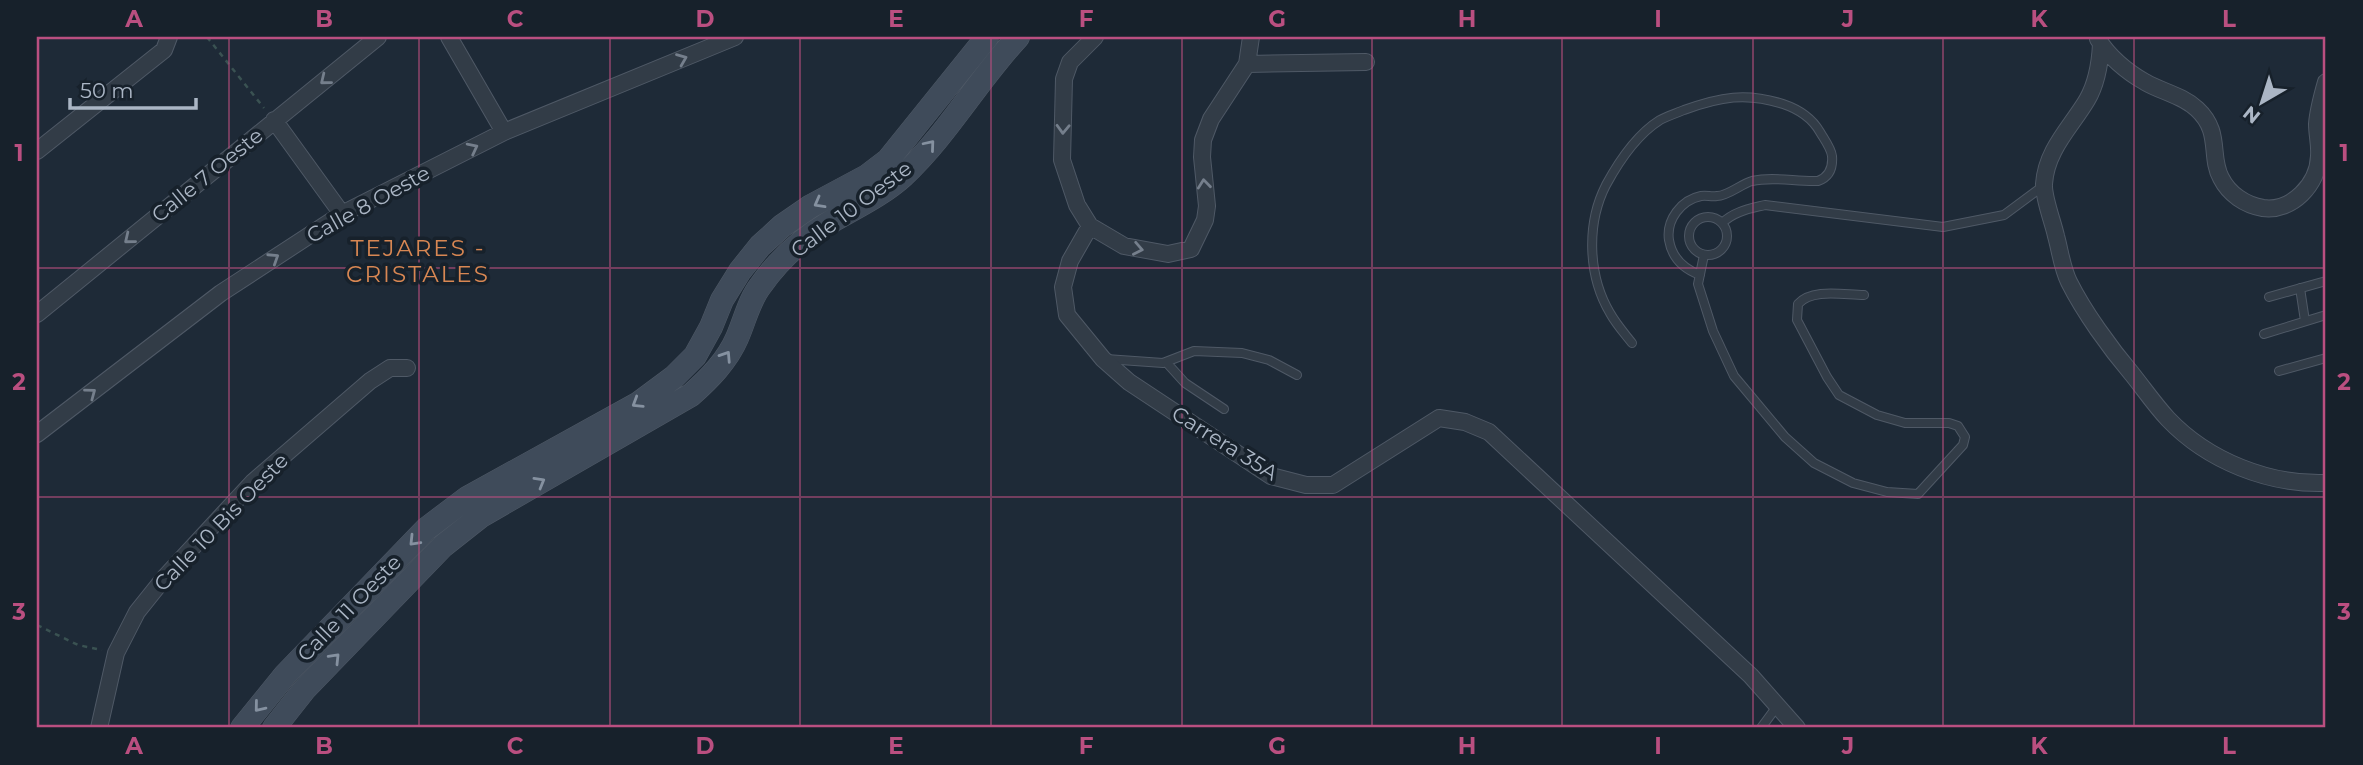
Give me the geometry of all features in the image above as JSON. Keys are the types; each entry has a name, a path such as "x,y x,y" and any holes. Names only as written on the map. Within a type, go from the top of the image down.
{"main road":[{"name":"Calle 10 Oeste","path":"467,498 639,403 674,377 695,356 722,300 760,246 811,206 867,176 887,160 987,37"},
{"name":"Calle 10 Oeste","path":"481,516 691,396 715,373 736,341 760,285 798,244 902,176 930,146 1018,37"},
{"name":"Calle 11 Oeste","path":"242,728 285,675 426,528 467,498"},
{"name":"Calle 11 Oeste","path":"274,728 304,690 443,546 481,516"}],"street":[{"name":"Calle 7 Oeste","path":"37,314 378,37"},
{"path":"449,37 504,132"},
{"name":"Calle 8 Oeste","path":"37,434 221,293 342,214 504,132 735,37"},
{"path":"1095,37 1070,62 1065,79 1062,160 1077,205 1090,226 1124,246 1168,254 1191,249 1205,220 1207,206 1203,140 1210,118 1247,64 1251,37"},
{"path":"2099,40 2121,65 2144,82 2177,96 2197,109 2214,138 2220,177 2232,194 2249,204 2264,208 2274,208 2296,200 2314,180 2319,157 2317,126 2326,82"},
{"path":"2099,40 2099,66 2095,84 2055,148 2043,186 2068,280 2115,354 2169,420 2199,446 2233,465 2271,478 2310,483 2326,482"},
{"path":"37,151 167,43"},
{"path":"1247,64 1366,62"},
{"path":"274,120 342,214"},
{"name":"Carrera 35A","path":"1090,226 1070,261 1063,287 1067,315 1103,359 1129,382 1271,476 1306,485 1333,485 1439,418 1465,422 1489,432 1741,667 1797,728"},
{"name":"Calle 10 Bis Oeste","path":"99,728 116,653 137,612 165,577 253,482 370,381 390,368 407,368"}],"lane":[{"path":"1632,344 1610,313 1600,292 1592,253 1595,212 1620,160 1635,141 1660,120 1708,102 1744,96 1764,98 1794,108 1817,127 1832,153 1831,169 1825,178 1818,181 1766,179 1736,187 1719,197 1709,195 1688,201 1673,216 1668,236 1670,247 1681,265 1700,275"},
{"path":"1722,223 1742,210 1765,205 1944,227 2004,215 2043,186"},
{"path":"1702,217 1713,217 1722,223 1727,233 1726,244 1719,252 1704,255 1697,253 1690,244 1688,233 1692,223 1702,217"},
{"path":"1704,255 1698,284 1713,331 1734,376 1785,437 1814,463 1853,484 1887,492 1918,494 1963,445 1965,437 1958,426 1949,423 1905,423 1886,418 1839,395 1797,320 1798,304 1803,298 1813,295 1864,295"},
{"path":"2269,297 2326,281"},
{"path":"2300,288 2305,321"},
{"path":"2264,334 2326,315"},
{"path":"1103,359 1166,362 1194,351 1255,355 1297,375"},
{"path":"2280,372 2326,358"},
{"path":"1166,362 1185,383 1224,409"},
{"path":"1761,728 1778,705"}],"path":[{"path":"206,37 274,120"},
{"path":"37,625 78,645 116,653"}],"district":[{"name":"TEJARES - CRISTALES","path":"418,261"}]}
